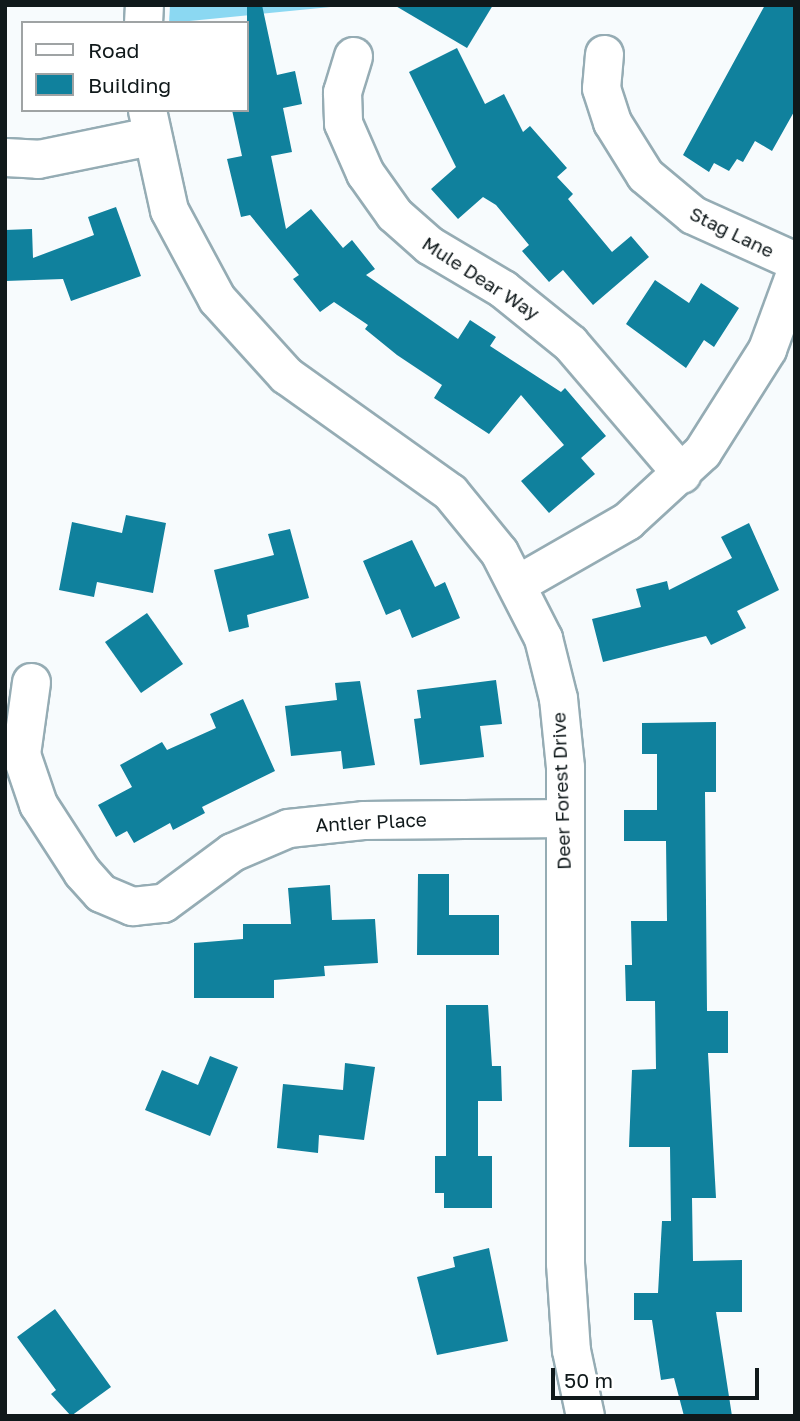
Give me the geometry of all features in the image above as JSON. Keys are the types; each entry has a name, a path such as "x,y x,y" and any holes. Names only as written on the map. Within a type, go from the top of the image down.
{"street":[{"name":"Stag Lane","path":"604,54 601,88 612,122 645,175 693,215 795,261"},
{"name":"Mule Dear Way","path":"353,56 342,92 343,123 380,195 429,246 503,289 570,342 682,474"},
{"path":"5,157 38,159 148,123"},
{"name":"Deer Forest Drive","path":"148,123 182,241 238,325 314,398 450,492 487,536 517,584 542,638 558,698 565,818 565,1263 570,1350 585,1416"},
{"path":"517,584 627,522 682,474 749,384 795,273"},
{"name":"Antler Place","path":"31,682 21,754 38,804 82,872 101,893 132,906 163,903 232,852 288,828 363,820 565,818"}],"shaded area":[{"path":"170,5 351,5 189,21 169,21"}],"building":[{"path":"247,5 262,5 277,75 295,71 302,104 283,108 292,152 271,156 286,229 311,209 343,248 352,240 375,269 366,275 458,339 470,320 496,337 490,346 561,392 565,388 606,436 581,458 595,474 549,513 521,481 564,445 521,395 489,434 434,398 442,385 397,355 365,329 368,325 334,302 320,312 293,279 299,275 250,215 241,217 227,159 242,156 232,112 248,112"},
{"path":"394,5 493,5 467,48"},
{"path":"765,5 795,5 795,110 772,151 755,141 743,162 737,159 729,171 714,163 709,172 683,155"},
{"path":"457,48 485,104 504,94 523,132 530,126 567,168 557,177 573,194 568,199 612,252 631,236 649,257 593,305 563,270 549,282 522,251 529,245 496,205 483,197 458,219 431,189 456,167 409,72"},
{"path":"116,207 141,276 71,301 63,279 5,281 5,230 32,229 33,258 94,235 88,217"},
{"path":"655,280 689,303 701,283 739,308 714,347 704,340 686,368 626,324"},
{"path":"126,515 166,523 153,593 97,582 94,597 59,590 72,522 122,533"},
{"path":"749,523 779,590 737,611 746,628 711,645 706,636 603,662 592,619 641,607 636,589 667,581 669,590 732,558 721,537"},
{"path":"290,529 309,598 247,615 249,627 229,632 214,570 274,555 268,534"},
{"path":"412,540 435,587 445,582 460,618 412,638 400,609 386,615 363,561"},
{"path":"147,613 183,664 141,693 105,642"},
{"path":"496,680 502,724 480,726 484,757 420,765 414,719 421,718 417,690"},
{"path":"360,681 375,765 343,769 341,751 291,756 285,706 337,700 335,683"},
{"path":"243,699 275,771 202,807 205,813 173,830 170,823 134,843 127,831 116,837 98,805 132,787 120,765 162,742 167,750 216,728 210,714"},
{"path":"716,722 716,792 705,792 707,1011 728,1011 728,1053 708,1053 716,1198 692,1198 693,1261 742,1260 742,1312 716,1312 732,1416 684,1416 674,1378 661,1380 652,1320 634,1320 634,1293 658,1293 662,1221 671,1221 670,1147 629,1147 632,1070 656,1069 655,1001 626,1001 625,965 632,965 631,921 667,921 666,841 624,841 624,810 657,810 657,754 642,754 642,723"},
{"path":"418,874 449,874 449,915 499,915 499,955 417,955"},
{"path":"330,885 332,920 375,919 378,963 324,966 325,976 274,980 274,998 194,998 194,943 243,939 243,924 291,924 288,888"},
{"path":"446,1005 488,1005 492,1066 501,1066 502,1101 478,1101 478,1156 492,1156 492,1208 444,1208 444,1193 435,1193 435,1156 446,1156"},
{"path":"210,1056 238,1067 210,1136 145,1110 162,1070 198,1085"},
{"path":"345,1063 375,1067 364,1140 319,1135 318,1153 277,1148 283,1084 343,1090"},
{"path":"489,1248 508,1341 437,1355 417,1277 455,1267 453,1257"},
{"path":"55,1309 111,1387 71,1416 51,1394 56,1390 17,1337"}]}
